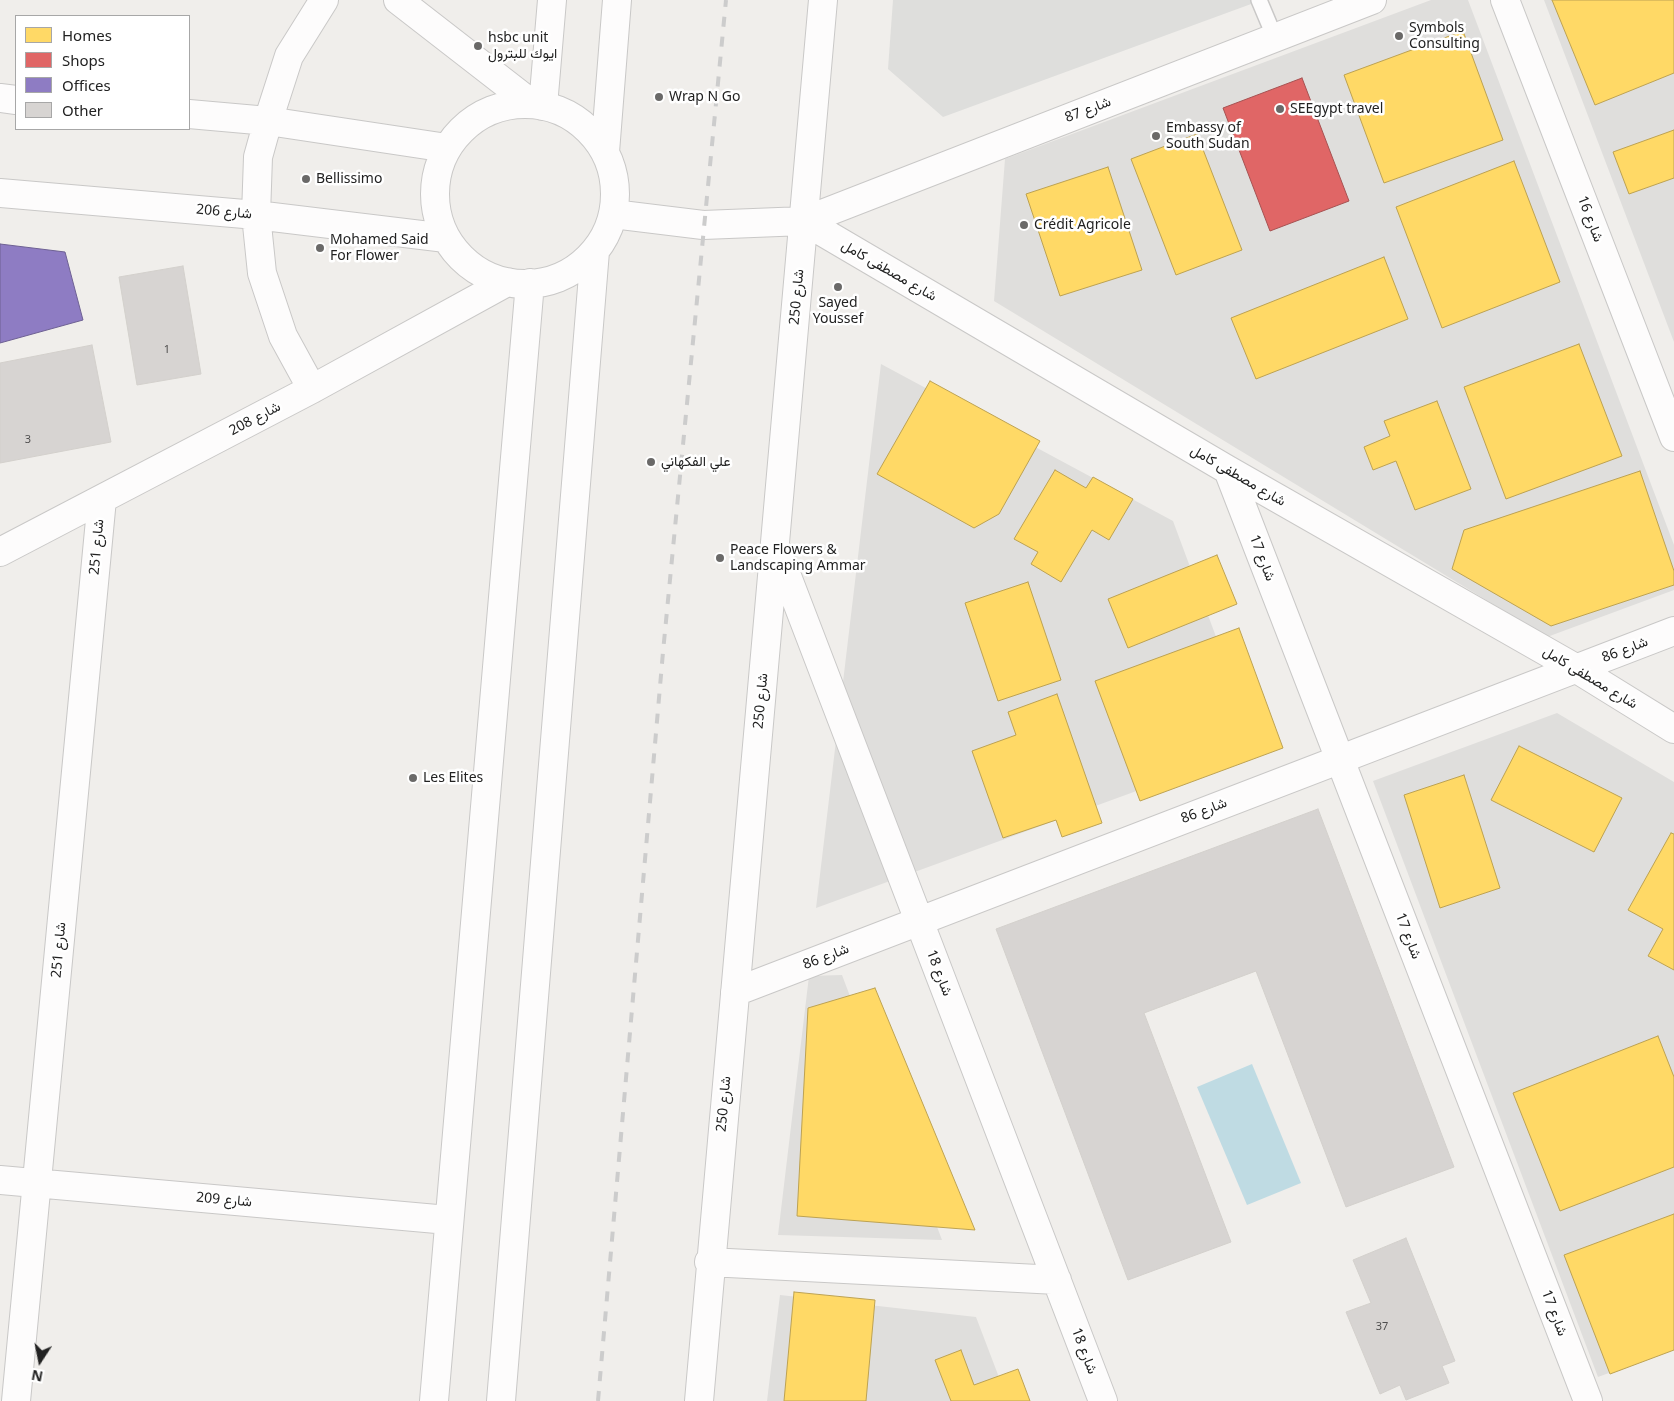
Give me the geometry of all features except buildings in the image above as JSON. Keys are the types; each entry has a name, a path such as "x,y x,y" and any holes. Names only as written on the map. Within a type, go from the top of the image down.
{"street":[{"path":"312,389 283,336 262,273 256,215 258,157 268,121 289,56 324,0"},
{"path":"398,0 538,105"},
{"path":"538,105 552,0"},
{"path":"605,152 617,0"},
{"name":"شارع 250","path":"699,1401 709,1262 735,992 823,0"},
{"name":"شارع 87","path":"804,221 1372,0"},
{"name":"شارع 16","path":"1505,0 1674,437"},
{"path":"0,98 15,100"},
{"path":"434,1401 518,283 483,273 462,258 446,238 438,216 435,192 438,170 448,148 465,128 493,110 512,104 538,105 568,115 582,125 605,152 613,172 616,193 613,214 606,234 595,251 501,1401"},
{"path":"190,114 268,121 448,148"},
{"name":"شارع 206","path":"0,192 256,215 446,238"},
{"path":"613,214 703,225 804,221"},
{"name":"شارع مصطفى كامل","path":"804,221 1228,470 1577,669 1674,729"},
{"name":"شارع 208","path":"0,552 518,283 559,277 584,262 595,251"},
{"name":"شارع 17","path":"1228,470 1588,1401"},
{"name":"شارع 251","path":"16,1401 102,499"},
{"name":"شارع 18","path":"775,545 1103,1401"},
{"name":"شارع 86","path":"735,992 1674,631"},
{"name":"شارع 209","path":"0,1180 448,1220"},
{"path":"709,1262 1057,1280"}],"lane":[{"path":"1259,0 1275,38"}],"shaded area":[{"path":"893,0 1262,0 943,117 888,69"},
{"path":"1431,0 1468,0 1674,545 1674,590 1547,637 994,301 1005,159"},
{"path":"1544,0 1674,0 1674,342"},
{"path":"881,364 1173,521 1257,747 816,908"},
{"path":"1557,713 1674,782 1674,1349 1598,1377 1373,781"},
{"path":"842,975 942,1240 778,1235 809,976"},
{"path":"780,1295 976,1317 1008,1401 767,1401"}],"water":[{"path":"1252,1064 1301,1183 1247,1205 1197,1087"}],"railway":[{"path":"598,1401 663,652 726,0"}],"place":[{"name":"Symbols Consulting","path":"1399,36"},
{"name":"hsbc unit ايوك للبترول","path":"478,46"},
{"name":"Wrap N Go","path":"659,97"},
{"name":"SEEgypt travel","path":"1280,109"},
{"name":"Embassy of South Sudan","path":"1156,136"},
{"name":"Bellissimo","path":"306,179"},
{"name":"Crédit Agricole","path":"1024,225"},
{"name":"Mohamed Said For Flower","path":"320,248"},
{"name":"Sayed Youssef","path":"838,287"},
{"name":"علي الفكهاني","path":"651,462"},
{"name":"Peace Flowers & Landscaping Ammar","path":"720,558"},
{"name":"Les Elites","path":"413,778"}]}
